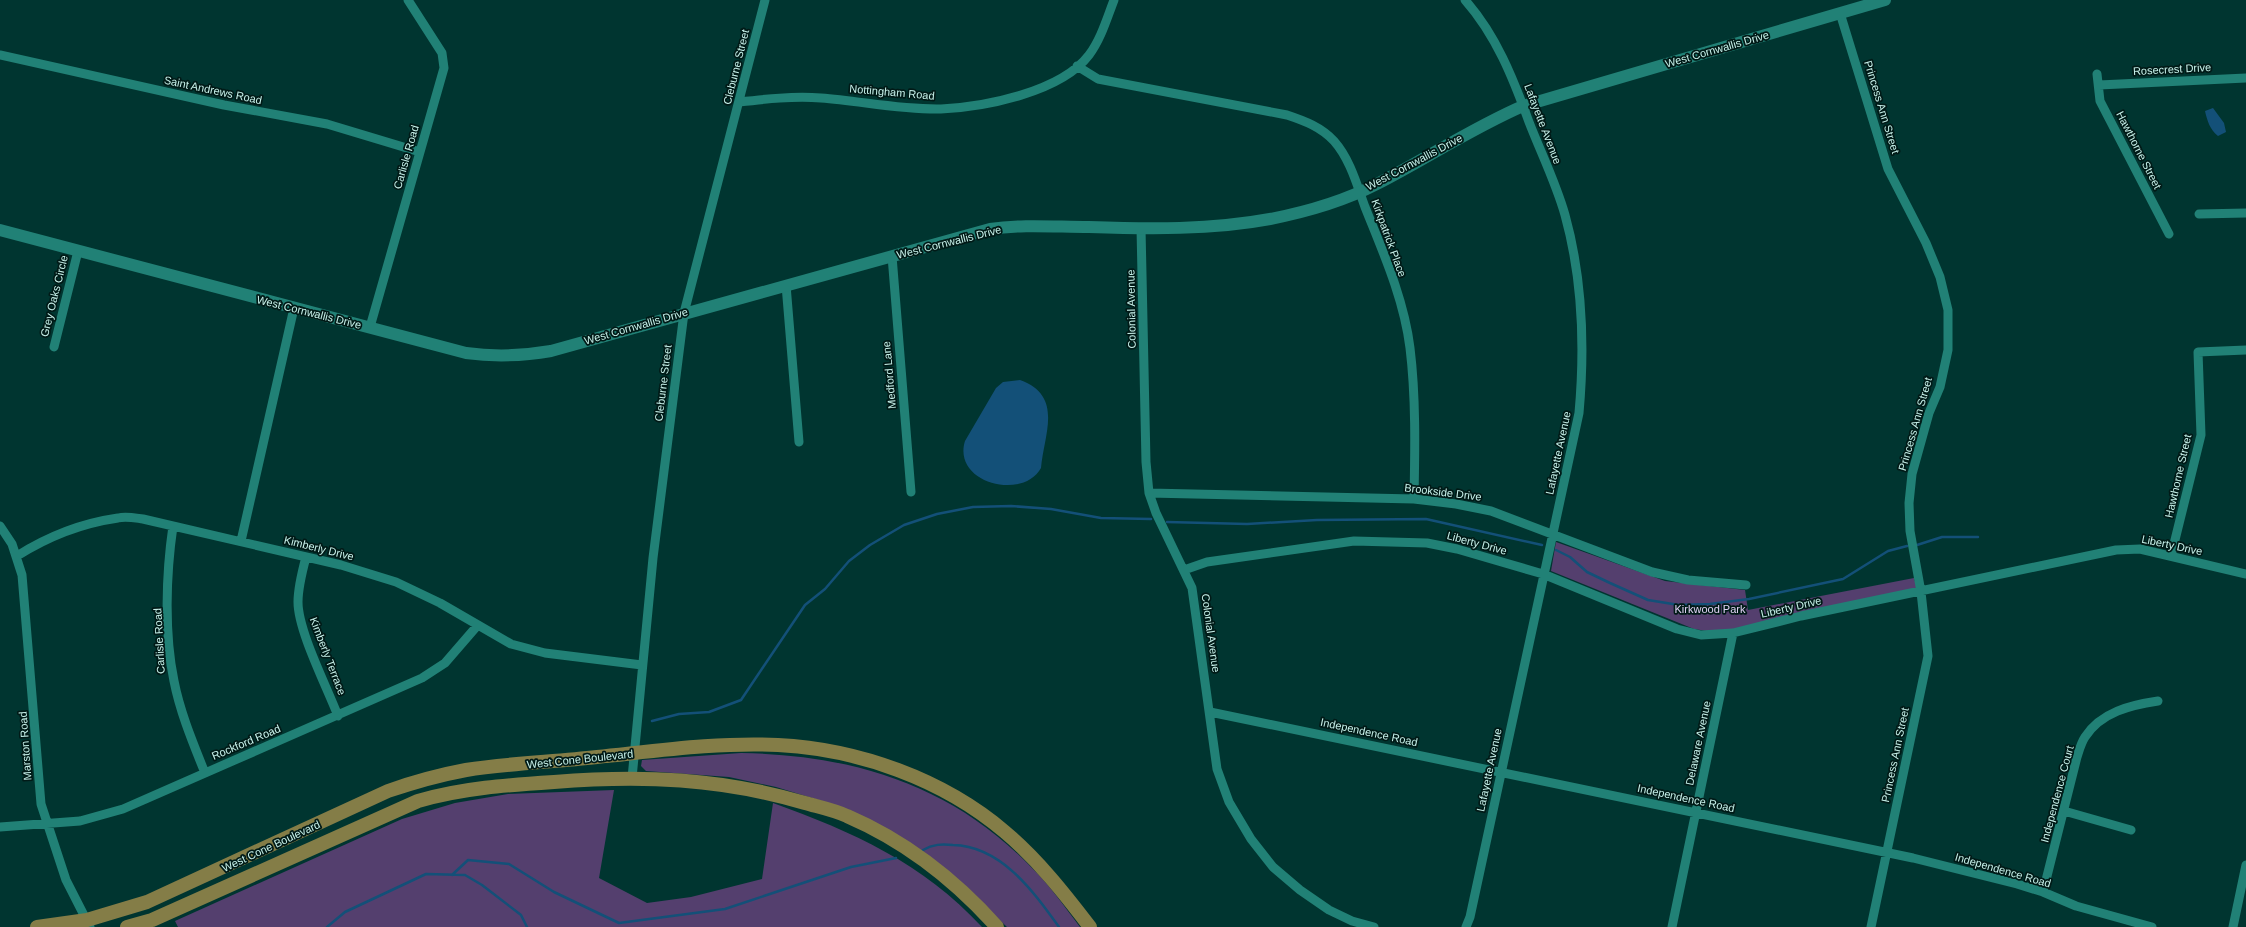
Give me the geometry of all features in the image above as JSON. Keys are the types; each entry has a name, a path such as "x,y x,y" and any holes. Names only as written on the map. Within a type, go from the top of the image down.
{"main road":[{"name":"West Cone Boulevard","path":"37,927 89,924 147,902 388,791 423,779 468,770 634,753 753,744 778,745 834,752 895,769 950,795 1004,832 1040,866 1090,927"},
{"name":"West Cone Boulevard","path":"127,927 152,920 418,801 448,793 503,786 632,778 697,781 733,785 773,794 847,816 929,863 956,885 997,927"}],"street":[{"name":"Carlisle Road","path":"370,327 444,68 442,53 408,0"},
{"name":"Cleburne Street","path":"632,778 642,665 684,313 765,0"},
{"name":"Nottingham Road","path":"739,102 776,98 820,98 911,108 942,109 992,102 1018,96 1042,87 1077,66 1088,55 1100,36 1114,0"},
{"name":"Lafayette Avenue","path":"1465,0 1480,16 1499,48 1524,106 1564,214 1574,253 1581,296 1582,375 1579,413 1470,917 1466,927"},
{"name":"West Cornwallis Drive","path":"0,230 466,353 504,356 550,351 975,233 1004,227 1141,228 1220,226 1265,220 1312,209 1376,185 1485,124 1524,106 1885,0"},
{"name":"Princess Ann Street","path":"1840,13 1888,169 1926,243 1940,277 1948,310 1948,350 1940,387 1930,413 1912,474 1909,503 1914,562 1921,592 1928,656 1871,927"},
{"name":"Saint Andrews Road","path":"0,55 224,105 327,124 420,152"},
{"name":"Kirkpatrick Place","path":"1077,66 1098,79 1287,115 1306,121 1324,132 1335,142 1345,158 1360,191 1390,270 1410,348 1415,439 1414,499"},
{"name":"Hawthorne Street","path":"2097,74 2100,101 2169,234"},
{"name":"Rosecrest Drive","path":"2099,85 2246,78"},
{"path":"2199,214 2246,213"},
{"name":"Colonial Avenue","path":"1141,228 1146,462 1149,492 1156,513 1192,588 1210,712 1216,769 1229,802 1251,839 1273,867 1300,890 1330,910 1352,921 1374,927"},
{"name":"Grey Oaks Circle","path":"54,347 78,251"},
{"name":"Medford Lane","path":"892,256 911,492"},
{"path":"786,285 799,442"},
{"path":"241,541 294,308"},
{"name":"Hawthorne Street","path":"2171,556 2201,435 2198,352 2246,350"},
{"name":"Brookside Drive","path":"1149,492 1414,499 1456,504 1491,511 1652,572 1688,580 1746,585"},
{"name":"Kimberly Drive","path":"17,556 40,542 87,525 119,517 143,519 341,565 396,582 440,603 477,626 511,644 544,653 642,665"},
{"path":"0,526 17,556"},
{"name":"Carlisle Road","path":"173,526 168,594 168,640 173,673 182,710 205,773"},
{"name":"Liberty Drive","path":"1184,570 1207,562 1338,543 1390,541 1427,543 1457,548 1543,574 1677,629 1701,635 1732,633 1800,616 1921,592 2116,550 2140,549 2246,574"},
{"name":"Marston Road","path":"17,556 26,600 41,804 66,880 89,924"},
{"name":"Kimberly Terrace","path":"306,557 300,578 298,603 302,625 338,716"},
{"name":"Rockford Road","path":"0,827 47,825 80,821 123,809 422,678 445,663 477,626"},
{"name":"Delaware Avenue","path":"1672,927 1732,633"},
{"name":"Independence Court","path":"2044,892 2077,758 2085,737 2107,716 2131,705 2158,701"},
{"name":"Independence Road","path":"1210,712 1696,812 1987,875 2044,892 2076,906 2152,927"},
{"path":"2064,811 2131,830"},
{"path":"2233,927 2246,865"}],"green space":[{"name":"Kirkwood Park","path":"1556,542 1665,581 1745,590 1748,610 1914,578 1917,589 1727,631 1713,632 1694,629 1551,571"},
{"path":"741,753 782,755 822,760 860,768 897,780 933,795 967,814 999,838 1044,880 1080,927 1007,927 951,874 822,801 776,787 729,777 646,771 641,766 642,760"},
{"path":"614,790 599,878 647,903 691,897 762,879 773,803 859,838 911,867 959,904 982,927 178,927 175,921 402,819 455,803 508,794"}],"water":[{"path":"2213,108 2224,123 2226,132 2218,136 2211,128 2205,111"},
{"path":"1020,380 1034,387 1042,396 1047,406 1047,429 1041,468 1032,478 1020,484 1006,485 991,483 979,477 969,468 964,456 965,441 996,388 1003,382"}],"waterway":[{"path":"652,721 679,714 709,712 741,700 805,605 825,589 849,561 870,545 904,525 937,514 973,507 1011,506 1051,509 1101,518 1151,519"},
{"path":"1167,522 1247,524 1317,520 1426,519 1542,545"},
{"path":"1917,545 1942,537 1978,537"},
{"path":"1556,550 1570,557 1587,572 1648,600 1679,605 1710,604 1749,599 1843,579 1888,551 1907,546"},
{"path":"923,850 934,846 949,845 970,847 986,853 1001,862 1027,885 1059,927"},
{"path":"452,875 468,860 509,864 554,892 619,923 725,909 851,867 896,858"},
{"path":"327,927 345,912 426,874 465,875 482,885 521,915 527,927"}]}
